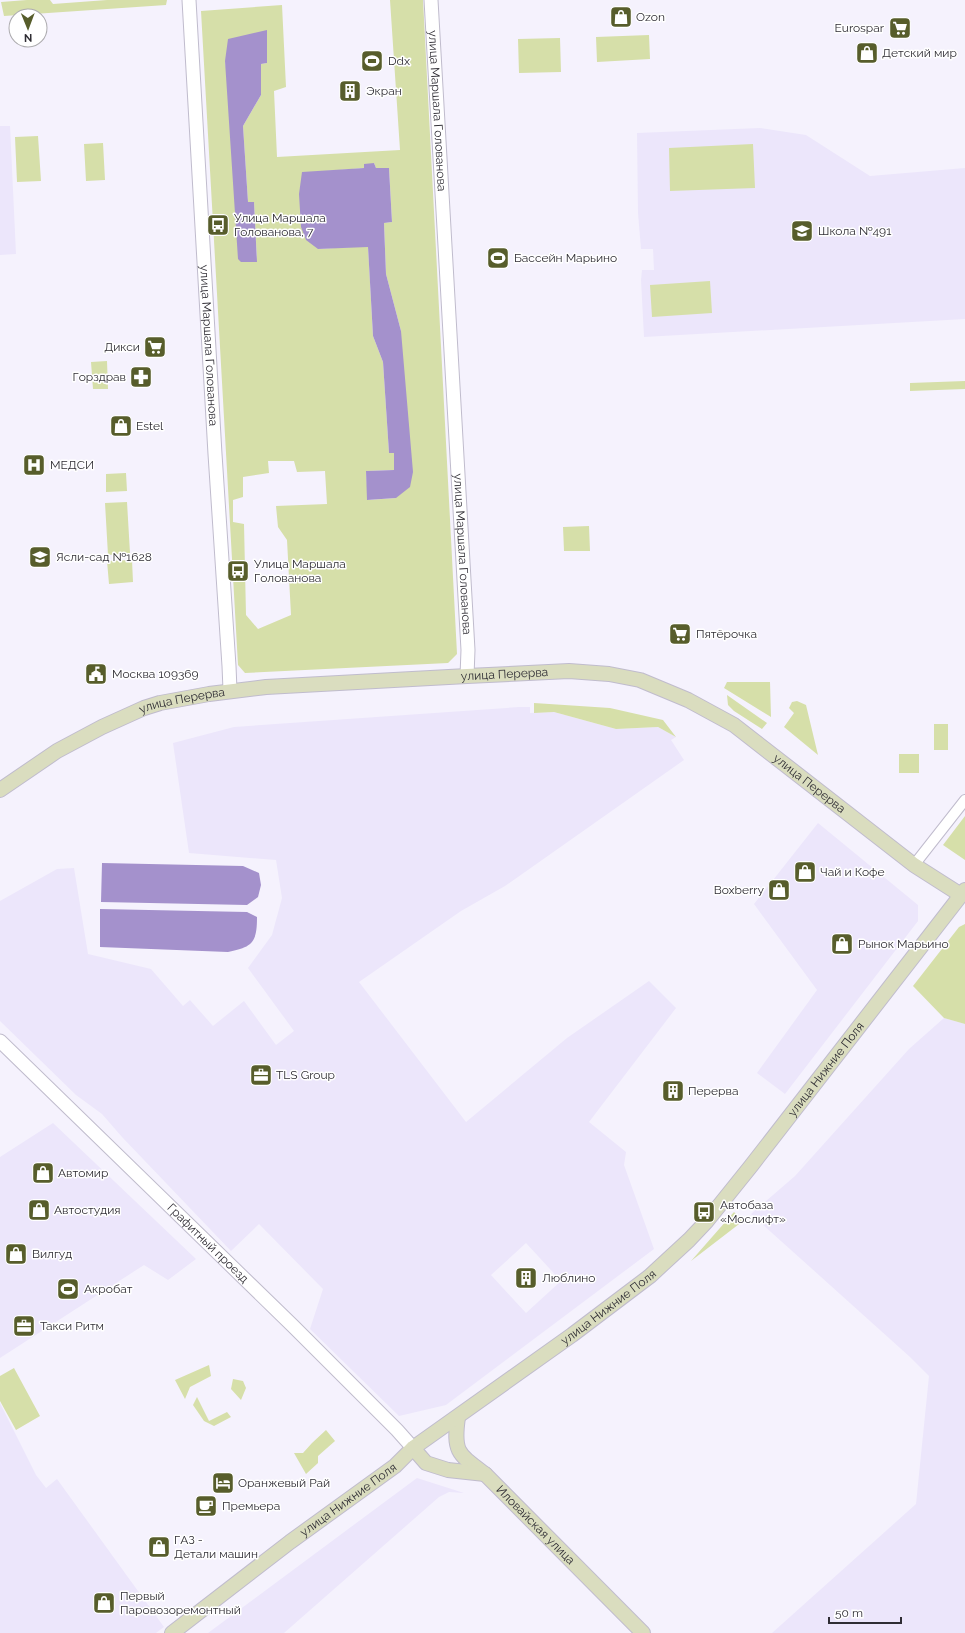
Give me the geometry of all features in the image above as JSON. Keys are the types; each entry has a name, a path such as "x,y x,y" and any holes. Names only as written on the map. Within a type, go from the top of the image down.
{"main road":[{"name":"улица Перерва","path":"0,790 57,751 102,727 144,708 160,703 230,690 266,686 569,671 609,674 640,680 688,700 729,722 759,743 914,865 964,894"},
{"name":"улица Нижние Поля","path":"172,1633 290,1542 395,1466 413,1448 578,1331 650,1276 689,1240 706,1222 751,1166 964,894"},
{"name":"Иловайская улица","path":"458,1417 455,1435 457,1449 468,1461 485,1474 642,1633"},
{"path":"413,1448 426,1463 448,1470 485,1474"}],"street":[{"name":"улица Маршала Голованова","path":"189,0 230,690"},
{"name":"улица Маршала Голованова","path":"431,0 468,650 467,676"},
{"path":"914,865 965,800"},
{"name":"Графитный проезд","path":"0,1041 293,1326 397,1430 413,1448"}],"shaded area":[{"path":"267,30 267,63 261,64 261,95 243,126 248,202 254,202 257,262 241,262 238,259 225,61 228,39"},
{"path":"0,126 10,126 16,254 0,255"},
{"name":"Школа №491","path":"760,128 806,135 870,176 965,168 965,319 644,337 641,280 642,270 654,270 653,249 641,249 638,213 637,133"},
{"path":"374,163 376,168 389,168 392,222 384,223 386,274 401,331 413,472 410,487 396,498 367,500 366,471 394,470 394,453 389,453 383,362 373,336 368,247 318,249 306,240 301,227 299,194 302,172 364,168 364,164"},
{"path":"530,707 530,713 554,712 616,729 658,727 676,737 671,740 684,760 505,886 461,911 359,982 466,1122 567,1038 649,981 676,1008 589,1122 626,1152 624,1165 654,1249 446,1405 399,1416 310,1329 323,1289 259,1224 231,1251 122,1137 102,1114 76,1095 0,1021 0,901 57,869 74,868 88,954 151,969 183,1006 190,1000 213,1026 244,1001 276,1045 294,1031 248,968 272,935 282,898 276,860 189,853 173,743 234,727","holes":["526,1243 561,1281 526,1313 491,1275"]},
{"name":"Рынок Марьино","path":"818,823 918,905 918,921 785,1094 757,1073 817,990 754,904"},
{"path":"102,863 243,866 259,873 261,885 258,897 247,905 101,902"},
{"path":"100,909 247,912 257,917 257,925 252,942 243,948 228,952 100,947"},
{"path":"944,1018 965,1024 965,1633 772,1633 916,1504 929,1376 910,1357 751,1214 795,1176 909,1049"},
{"path":"53,1123 196,1259 168,1280 144,1265 0,1358 0,1157"},
{"path":"0,1403 36,1475 46,1488 57,1479 164,1627 156,1633 0,1633"},
{"path":"417,1478 464,1493 449,1492 439,1497 284,1633 208,1633"}],"green space":[{"path":"50,0 53,4 107,0 167,0 166,5 48,13 48,8 8,8 8,16 4,16 1,2"},
{"path":"390,0 423,0 457,654 448,663 245,673 238,665 201,11 282,5 286,87 274,91 277,157 400,150","holes":["267,31 267,63 261,64 261,95 243,126 248,202 254,202 257,261 225,61","374,163 376,168 389,168 392,222 384,223 386,274 401,331 396,498 368,500 366,471 394,470 394,453 389,453 383,362 373,336 368,246 318,249 302,173 364,168","268,461 294,461 297,472 325,471 327,504 276,506 278,527 287,540 291,615 258,629 246,615 244,524 233,522 233,500 243,497 243,477 269,473"]},
{"path":"649,35 650,59 597,62 596,37"},
{"path":"560,38 561,72 519,73 518,39"},
{"path":"38,136 41,181 17,182 15,137"},
{"path":"103,143 105,180 86,181 84,144"},
{"path":"753,144 755,188 670,191 669,148"},
{"path":"710,281 712,313 652,317 650,285"},
{"path":"107,361 108,389 93,389 91,362"},
{"path":"965,381 965,389 910,391 910,383"},
{"path":"126,473 127,491 106,492 106,474"},
{"path":"127,502 130,553 108,555 105,503"},
{"path":"589,526 590,551 564,551 563,527"},
{"path":"132,560 133,582 109,584 107,561"},
{"path":"727,682 770,682 771,717 724,688"},
{"path":"727,695 767,723 762,729 734,711 728,705"},
{"path":"797,701 806,705 818,755 784,727 794,713 789,708 792,702"},
{"path":"534,703 610,708 663,720 676,737 658,727 616,729 554,712 534,713"},
{"path":"934,724 948,724 948,750 934,750"},
{"path":"899,754 919,754 919,773 899,773"},
{"path":"965,816 965,860 943,845"},
{"path":"965,924 965,1024 944,1018 913,986 959,927"},
{"path":"734,1212 743,1221 691,1261"},
{"path":"209,1365 211,1376 190,1387 185,1399 175,1380"},
{"path":"14,1368 40,1416 16,1430 0,1401 0,1376"},
{"path":"233,1379 243,1381 246,1388 241,1400 231,1389"},
{"path":"197,1397 209,1421 227,1412 231,1417 214,1426 204,1421 193,1405"},
{"path":"326,1430 335,1441 318,1456 318,1463 306,1474 294,1453 303,1453"}],"place":[{"name":"Ozon","path":"621,17"},
{"name":"Eurospar","path":"900,28"},
{"name":"Детский мир","path":"867,53"},
{"name":"Ddx","path":"372,61"},
{"name":"Экран","path":"350,91"},
{"name":"Улица Маршала Голованова, 7","path":"218,225"},
{"name":"Школа №491","path":"802,231"},
{"name":"Бассейн Марьино","path":"498,258"},
{"name":"Дикси","path":"155,347"},
{"name":"Горздрав","path":"141,377"},
{"name":"Estel","path":"121,426"},
{"name":"МЕДСИ","path":"34,465"},
{"name":"Ясли-сад №1628","path":"40,557"},
{"name":"Улица Маршала Голованова","path":"238,571"},
{"name":"Пятёрочка","path":"680,634"},
{"name":"Москва 109369","path":"96,674"},
{"name":"Чай и Кофе","path":"805,872"},
{"name":"Boxberry","path":"779,890"},
{"name":"Рынок Марьино","path":"842,944"},
{"name":"TLS Group","path":"261,1075"},
{"name":"Перерва","path":"673,1091"},
{"name":"Автомир","path":"43,1173"},
{"name":"Автостудия","path":"39,1210"},
{"name":"Автобаза «Мослифт»","path":"704,1212"},
{"name":"Вилгуд","path":"16,1254"},
{"name":"Люблино","path":"526,1278"},
{"name":"Акробат","path":"68,1289"},
{"name":"Такси Ритм","path":"24,1326"},
{"name":"Оранжевый Рай","path":"223,1483"},
{"name":"Премьера","path":"206,1506"},
{"name":"ГАЗ - Детали машин","path":"159,1547"},
{"name":"Первый Паровозоремонтный","path":"104,1603"}]}
